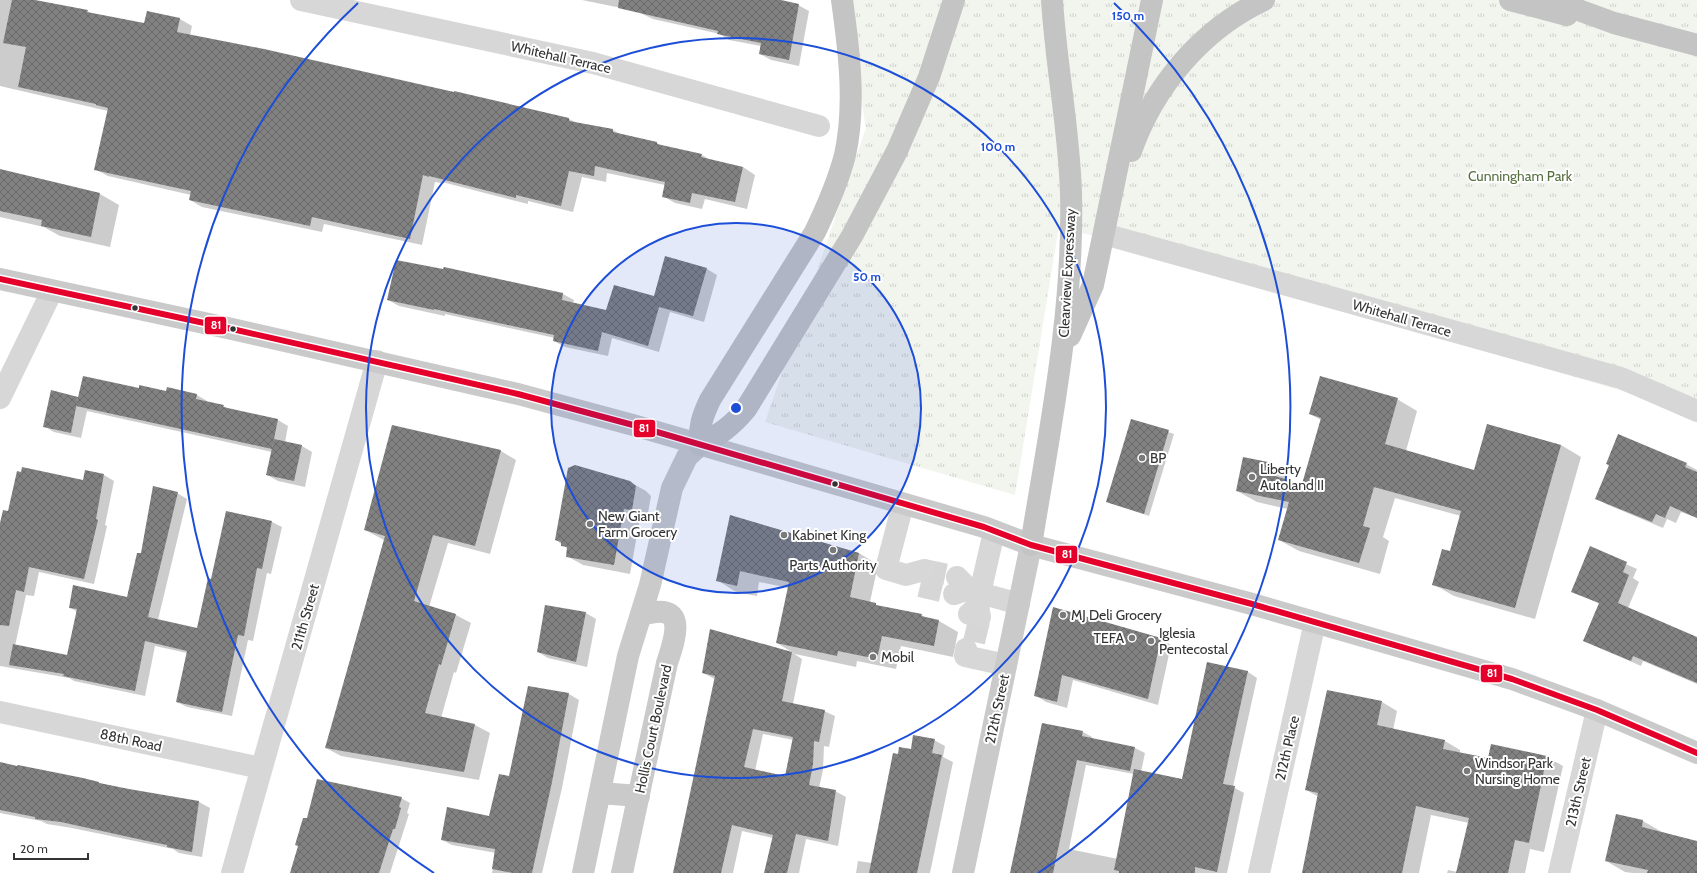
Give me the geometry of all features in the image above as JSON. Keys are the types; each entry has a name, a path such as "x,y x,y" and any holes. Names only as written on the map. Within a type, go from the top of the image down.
{"highway":[{"path":"842,1 848,53 850,103 845,154 838,178 815,232 710,400 703,415 699,429 700,445 718,435 733,424 746,409 852,236 897,152 915,110 941,41 954,0"},
{"name":"Clearview Expressway","path":"1031,545 1062,354 1069,280 1071,194 1066,115 1052,0"},
{"path":"1062,354 1092,285 1104,234 1152,0"},
{"path":"1104,234 1134,141 1160,92 1192,52 1208,36 1264,0"},
{"path":"1510,0 1559,13 1650,33"},
{"path":"1551,0 1614,23 1697,45"}],"main road":[{"path":"0,279 377,361 525,396 633,425 984,527 1031,545 1315,622 1512,679 1597,710 1697,753"},
{"path":"583,873 628,656 642,615 672,488 687,457 700,445"},
{"name":"212th Street","path":"963,873 1031,545"},
{"name":"Hollis Court Boulevard","path":"622,873 667,663 677,630 675,622 665,612 654,611 642,615"},
{"path":"600,794 639,796"}],"street":[{"name":"Whitehall Terrace","path":"301,0 593,63 819,126"},
{"name":"Whitehall Terrace","path":"1104,234 1621,378 1697,411"},
{"path":"0,398 52,291"},
{"name":"211th Street","path":"232,873 261,768 332,526 377,361"},
{"path":"903,504 886,569 917,577"},
{"path":"994,532 970,599 1019,604"},
{"name":"212th Place","path":"1259,873 1315,622"},
{"path":"968,643 964,656 1006,665"},
{"name":"213th Street","path":"1559,873 1597,710"},
{"name":"88th Road","path":"0,712 261,768"}],"green space":[{"name":"Cunningham Park","path":"845,0 1697,0 1697,413 1059,226 1015,495 765,422 866,128"}],"building":[{"path":"12,0 35,0 144,23 147,11 180,18 177,32 264,49 454,91 569,118 569,121 613,129 613,132 702,154 701,157 743,167 735,202 692,193 690,203 662,197 665,182 595,166 594,176 569,171 561,206 516,195 516,198 423,175 410,239 312,217 310,226 189,200 191,191 94,170 108,108 18,87 26,47 3,43"},
{"path":"619,0 781,0 799,4 789,60 759,54 761,43 717,34 718,31 618,8"},
{"path":"0,169 100,193 91,237 41,226 42,220 0,211"},
{"path":"665,256 707,268 693,316 659,307 648,346 602,332 598,351 553,341 554,335 387,300 396,260 443,269 444,267 563,293 562,300 606,310 614,285 654,296"},
{"path":"83,376 139,388 139,385 166,391 167,387 197,394 196,399 224,405 223,407 278,419 272,449 76,406"},
{"path":"1320,376 1398,398 1385,444 1474,470 1487,424 1561,445 1515,608 1432,585 1442,549 1450,551 1461,511 1374,487 1363,526 1370,528 1359,563 1278,540 1289,502 1236,491 1243,457 1268,462 1265,473 1302,484 1321,418 1309,414"},
{"path":"51,390 78,397 71,433 43,427"},
{"path":"1131,419 1169,430 1144,514 1106,502"},
{"path":"392,425 501,450 475,546 433,535 414,601 456,614 441,665 439,664 425,713 475,724 464,772 325,748 385,536 364,530"},
{"path":"1618,434 1687,463 1685,467 1697,472 1697,518 1670,506 1665,518 1656,514 1652,522 1595,499 1609,465 1606,464"},
{"path":"274,439 302,445 294,481 266,475"},
{"name":"New Giant Farm Grocery","path":"575,465 630,481 636,486 632,510 624,509 614,565 566,557 567,547 561,546 561,542 555,540 568,468"},
{"path":"22,467 83,480 85,470 104,474 96,519 98,520 84,579 29,567 24,592 16,590 9,626 0,625 0,523 3,510 8,511 17,471 21,472"},
{"path":"153,486 178,492 148,617 197,628 208,578 211,579 226,511 272,521 262,569 257,568 244,636 238,635 222,712 176,702 187,651 145,641 135,691 63,676 64,674 9,665 13,644 67,655 77,609 69,608 73,585 127,597 137,553 141,553"},
{"path":"730,515 859,553 850,597 876,603 876,605 922,614 921,616 939,620 934,646 882,636 877,659 838,651 837,656 776,643 789,582 740,571 737,586 716,581"},
{"path":"1590,546 1627,562 1623,572 1629,575 1618,603 1697,637 1697,683 1633,656 1631,661 1583,641 1599,603 1571,592"},
{"path":"545,605 586,612 576,662 537,652"},
{"path":"1053,607 1161,638 1148,699 1062,675 1057,702 1034,696"},
{"path":"710,629 792,652 782,701 825,710 819,742 814,741 813,764 809,785 836,790 828,841 796,834 787,873 764,873 773,835 732,825 721,873 673,873 715,676 702,673","holes":["753,729 793,737 785,776 744,767"]},
{"path":"1207,662 1248,671 1223,784 1235,786 1217,872 1195,867 1195,873 1119,873 1119,871 1114,870 1134,769 1182,779"},
{"path":"528,686 569,693 552,782 532,873 513,873 492,869 495,849 441,840 447,807 489,816 499,774 509,776"},
{"path":"1327,690 1382,701 1377,725 1445,740 1443,749 1488,758 1491,744 1547,756 1529,843 1515,840 1508,873 1456,873 1469,818 1416,806 1402,873 1302,873 1318,793 1305,790"},
{"path":"1042,723 1083,731 1082,736 1135,747 1130,771 1077,760 1053,873 1010,873"},
{"path":"913,735 935,739 932,753 942,755 917,873 869,873 893,753 898,754 899,747 911,749"},
{"path":"0,762 83,778 129,789 199,801 192,852 167,847 167,845 61,822 35,819 35,817 0,810"},
{"path":"317,779 402,797 399,807 401,808 395,829 393,829 379,873 290,873 298,846 295,845 303,818 307,818"},
{"path":"1616,814 1643,820 1642,827 1697,841 1697,873 1647,873 1648,870 1605,861"}],"tunnel":[{"path":"924,570 957,577"},
{"path":"920,586 954,594"},
{"path":"974,642 980,617"}],"transit line":[{"name":"81","path":"0,279 232,329 518,394 633,425 984,527 1031,545 1252,604 1512,679 1597,710 1697,753"}],"place":[{"name":"BP","path":"1142,458"},
{"name":"Liberty Autoland II","path":"1252,477"},
{"name":"New Giant Farm Grocery","path":"590,524"},
{"name":"Kabinet King","path":"784,535"},
{"name":"Parts Authority","path":"833,550"},
{"name":"MJ Deli Grocery","path":"1063,615"},
{"name":"TEFA","path":"1132,638"},
{"name":"Iglesia Pentecostal","path":"1151,641"},
{"name":"Mobil","path":"873,657"},
{"name":"Windsor Park Nursing Home","path":"1467,771"}]}
